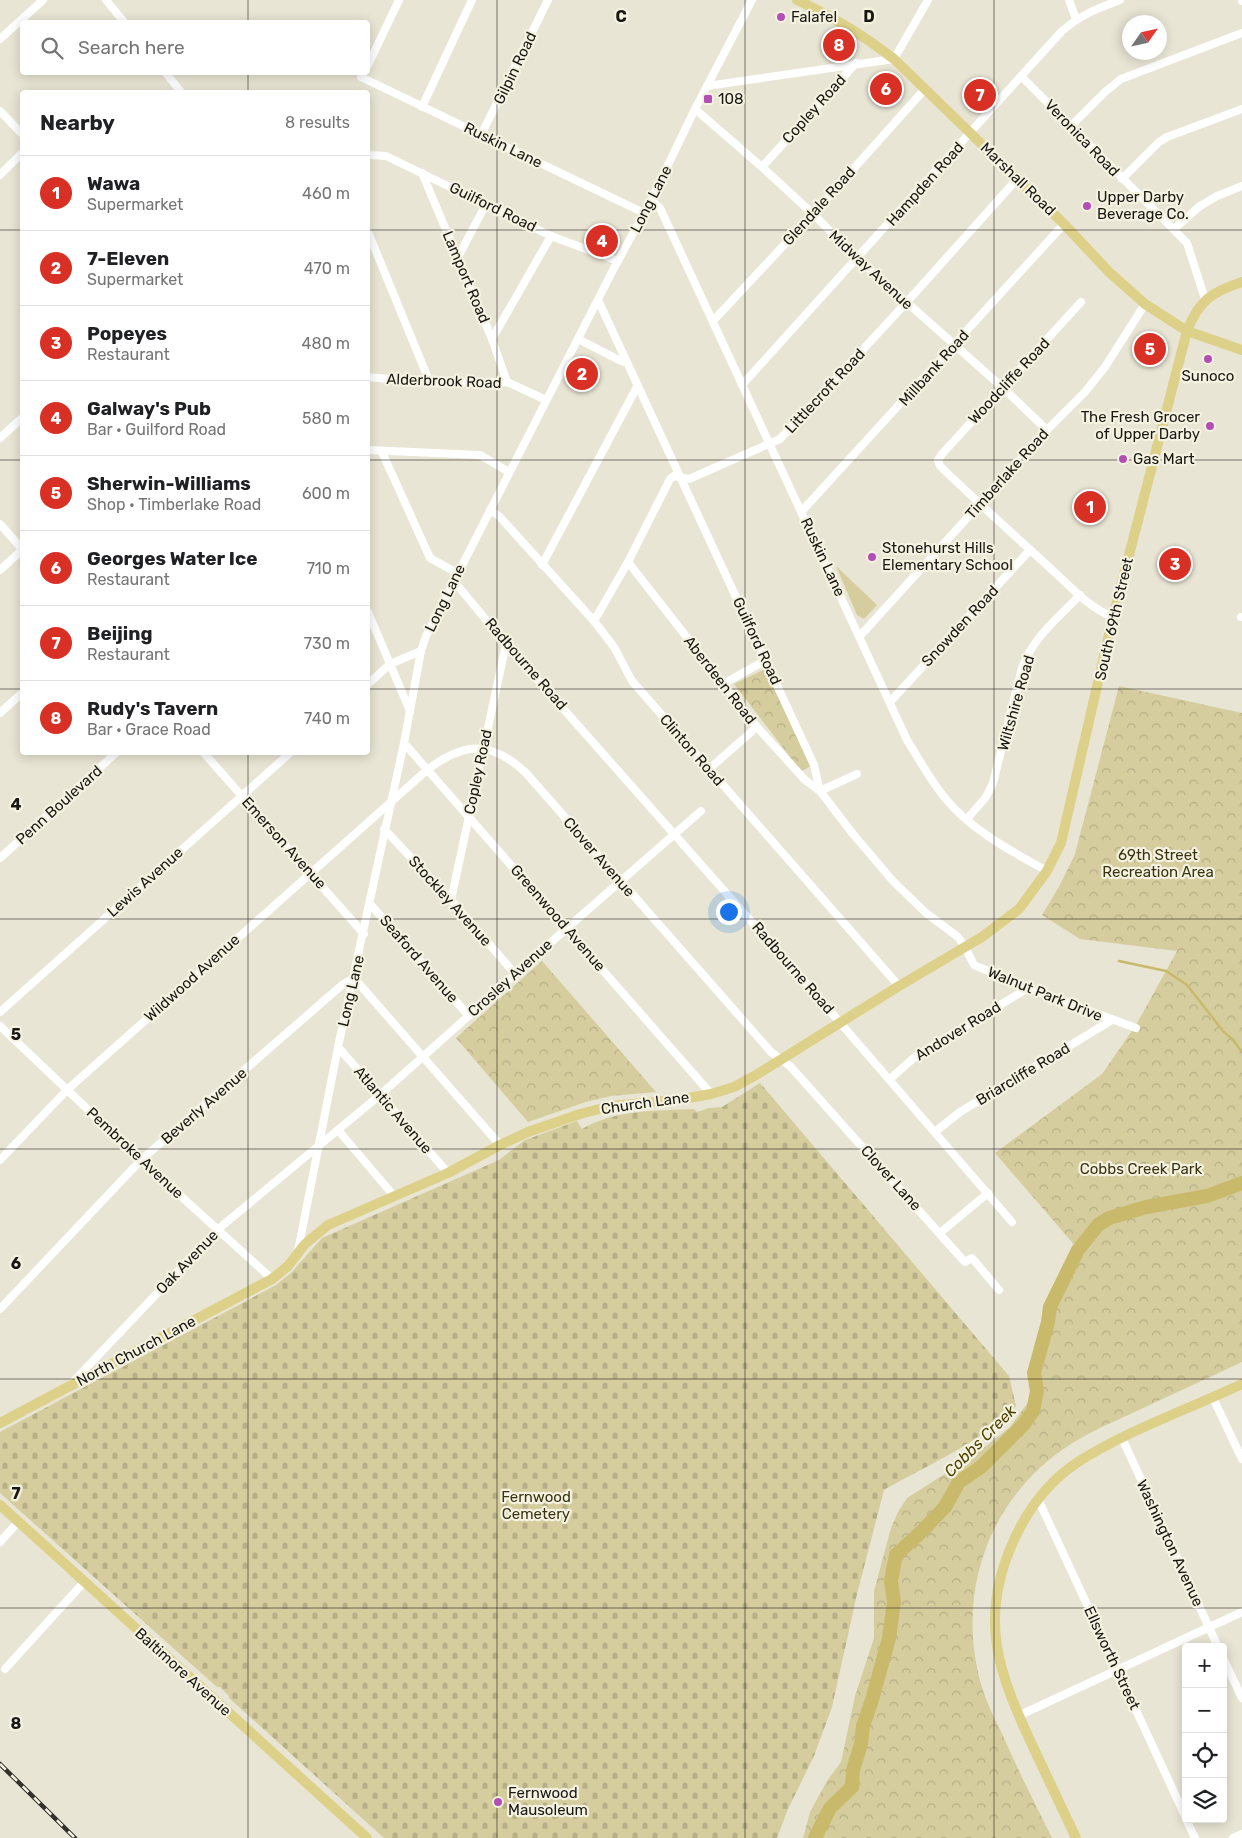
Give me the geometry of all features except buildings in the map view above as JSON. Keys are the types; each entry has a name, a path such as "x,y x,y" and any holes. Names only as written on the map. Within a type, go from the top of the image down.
{"main road":[{"name":"Marshall Road","path":"797,0 826,14 868,39 894,59 924,90 1018,178 1109,272 1144,304 1187,330 1242,350"},
{"name":"South 69th Street","path":"966,947 1019,909 1047,871 1061,843 1113,618 1187,330 1195,313 1205,299 1221,289 1242,282"},
{"name":"Church Lane","path":"272,1279 288,1266 313,1237 328,1225 448,1173 528,1132 580,1114 611,1106 677,1100 711,1094 734,1087 966,947"},
{"name":"North Church Lane","path":"0,1424 272,1279"},
{"path":"1076,1838 1018,1716 1007,1688 996,1646 995,1603 1000,1574 1020,1526 1038,1499 1054,1481 1076,1464 1122,1438 1242,1384"},
{"name":"Baltimore Avenue","path":"0,1505 367,1838"}],"street":[{"path":"21,20 43,0"},
{"path":"106,0 122,20"},
{"path":"370,61 399,0"},
{"path":"422,107 472,0"},
{"name":"Gilpin Road","path":"481,135 548,0"},
{"name":"Long Lane","path":"298,1253 338,1047 364,934 421,651 426,636 618,261 652,200 695,109 752,0"},
{"path":"894,59 928,0"},
{"path":"1069,0 1076,19"},
{"name":"Hampden Road","path":"742,386 1061,32 1076,19 1097,8 1120,0"},
{"path":"0,38 20,21"},
{"path":"0,26 6,33"},
{"path":"1072,126 1105,92 1121,79 1242,33"},
{"name":"Copley Road","path":"762,168 856,63 894,59"},
{"path":"707,86 856,63"},
{"path":"167,75 179,90"},
{"name":"Ruskin Lane","path":"363,75 422,107 644,213"},
{"name":"Veronica Road","path":"1021,76 1188,243 1205,299"},
{"name":"Glendale Road","path":"713,321 813,214 924,90"},
{"name":"Midway Avenue","path":"695,109 813,214 858,259 1048,430"},
{"path":"1122,179 1150,150 1167,137 1242,109"},
{"path":"0,110 20,132"},
{"path":"0,175 20,155"},
{"name":"Guilford Road","path":"370,155 386,156 551,236 618,261"},
{"name":"Lamport Road","path":"422,173 492,339 507,382"},
{"name":"Littlecroft Road","path":"679,476 689,479 780,439 1018,178"},
{"path":"1174,229 1200,206 1216,196 1242,186"},
{"name":"Ruskin Lane","path":"652,200 660,208 907,740 945,799 1002,846 1047,871"},
{"path":"458,258 486,204"},
{"name":"Millbank Road","path":"802,511 1064,224"},
{"path":"492,339 551,236"},
{"path":"370,237 430,382"},
{"name":"Guilford Road","path":"598,300 814,765 820,791 893,881 926,913 958,937 966,947"},
{"name":"Timberlake Road","path":"860,636 1084,392 1105,367 1144,304"},
{"name":"Woodcliffe Road","path":"980,505 940,466 938,460 1078,305"},
{"path":"578,339 618,360 628,363"},
{"name":"Alderbrook Road","path":"370,377 430,382 507,382 546,400"},
{"path":"542,565 638,385"},
{"path":"0,438 20,420"},
{"path":"370,450 480,455 509,472"},
{"path":"382,452 430,558 457,573"},
{"path":"594,621 628,562 670,479 674,476 679,476"},
{"path":"980,505 1101,613 1113,618"},
{"name":"Clinton Road","path":"490,510 499,516 594,621 614,647 632,680 899,986"},
{"path":"0,524 20,548"},
{"name":"Snowden Road","path":"890,702 1030,550"},
{"path":"0,570 20,552"},
{"name":"Aberdeen Road","path":"628,562 757,727 805,780 820,791"},
{"name":"Radbourne Road","path":"452,582 458,586 506,644 841,1022 1012,1222"},
{"name":"Wiltshire Road","path":"967,819 986,797 993,783 1027,653 1037,639 1080,595"},
{"path":"370,617 410,711"},
{"name":"Copley Road","path":"451,900 482,748 506,644"},
{"path":"370,682 390,664 421,651"},
{"path":"723,684 766,660"},
{"path":"0,713 20,695"},
{"path":"709,769 757,727"},
{"name":"Greenwood Avenue","path":"404,743 711,1094"},
{"path":"390,802 442,758 452,753 482,748"},
{"name":"Clover Avenue","path":"482,748 495,751 516,764 771,1052 780,1059"},
{"name":"Penn Boulevard","path":"0,858 114,755"},
{"name":"Emerson Avenue","path":"206,755 364,934"},
{"name":"Lewis Avenue","path":"0,1012 288,755"},
{"path":"820,791 857,774"},
{"name":"Wildwood Avenue","path":"0,1160 68,1089 390,802"},
{"name":"Crosley Avenue","path":"319,1145 380,1095 468,1015 701,811"},
{"name":"Stockley Avenue","path":"384,829 451,900 515,974"},
{"name":"Seaford Avenue","path":"370,904 468,1015"},
{"name":"Walnut Park Drive","path":"966,947 974,965 1028,988 1136,1028"},
{"path":"354,978 500,1145"},
{"name":"Beverly Avenue","path":"0,1309 141,1160 334,992 354,978"},
{"name":"Andover Road","path":"890,1079 916,1056 1028,988"},
{"name":"Briarcliffe Road","path":"936,1131 960,1112 1112,1020"},
{"name":"Pembroke Avenue","path":"0,1026 141,1160 272,1279"},
{"name":"Atlantic Avenue","path":"338,1047 448,1173"},
{"name":"Clover Lane","path":"780,1059 790,1066 963,1260 965,1262 972,1258 1000,1290"},
{"path":"338,1130 394,1196"},
{"name":"Oak Avenue","path":"66,1389 217,1230 319,1145"},
{"path":"940,1233 988,1193"},
{"path":"1213,1398 1242,1459"},
{"name":"Washington Avenue","path":"1122,1438 1216,1643"},
{"name":"Ellsworth Street","path":"1038,1499 1182,1810"},
{"path":"0,1542 18,1522"},
{"path":"5,1669 84,1582"},
{"path":"1018,1716 1242,1612"},
{"path":"1227,1666 1242,1698"},
{"name":"Ellsworth Street","path":"1188,1823 1195,1838"},
{"path":"1233,1838 1242,1834"}],"green space":[{"path":"836,566 877,605 864,619 857,615"},
{"path":"765,669 811,766 801,771 734,684"},
{"name":"Cobbs Creek Park","path":"1119,686 1242,713 1242,1362 1100,1428 1062,1450 1036,1472 1014,1496 997,1524 984,1554 976,1585 973,1617 974,1651 981,1684 994,1717 1052,1838 803,1838 810,1812 827,1781 841,1762 855,1696 874,1638 874,1591 891,1528 898,1512 907,1498 976,1454 1010,1427 1029,1401 1033,1388 1035,1352 1053,1290 1065,1263 1076,1247 995,1153 1102,1074 1136,1025 1177,951 1080,939 1042,915 1060,885 1075,854"},
{"path":"542,961 656,1092 611,1096 586,1102 528,1122 456,1038"},
{"name":"Fernwood Cemetery","path":"760,1083 1009,1376 1016,1406 986,1432 884,1490 857,1594 832,1707 814,1756 788,1809 777,1838 384,1838 229,1698 220,1687 217,1687 0,1493 0,1432 276,1285 291,1273 322,1238 499,1160 525,1140 577,1121 582,1129 595,1122 622,1114 694,1109 697,1112 709,1108 722,1107"}],"waterway":[{"path":"1119,961 1166,971 1187,985 1242,1052"},
{"name":"Cobbs Creek","path":"815,1838 830,1808 852,1787 853,1770 861,1744 863,1726 889,1638 894,1602 891,1581 896,1555 945,1507 959,1482 981,1467 1024,1424 1033,1411 1037,1391 1034,1373 1048,1322 1050,1307 1078,1250 1098,1225 1109,1218 1146,1207 1207,1196 1242,1183"}],"railway":[{"path":"0,1764 75,1838"}],"place":[{"name":"Falafel","path":"781,17"},
{"name":"Rudy's Tavern","path":"839,45"},
{"name":"Georges Water Ice","path":"886,89"},
{"name":"Beijing","path":"980,95"},
{"name":"108","path":"708,99"},
{"name":"Upper Darby Beverage Co.","path":"1087,206"},
{"name":"Galway's Pub","path":"602,241"},
{"name":"Sherwin-Williams","path":"1150,349"},
{"name":"Sunoco","path":"1208,359"},
{"name":"7-Eleven","path":"582,374"},
{"name":"The Fresh Grocer of Upper Darby","path":"1210,426"},
{"name":"Gas Mart","path":"1123,459"},
{"name":"Wawa","path":"1090,507"},
{"name":"Stonehurst Hills Elementary School","path":"872,557"},
{"name":"Popeyes","path":"1175,564"},
{"name":"Fernwood Mausoleum","path":"498,1802"}],"park label":[{"name":"69th Street Recreation Area","path":"1158,864"}]}
